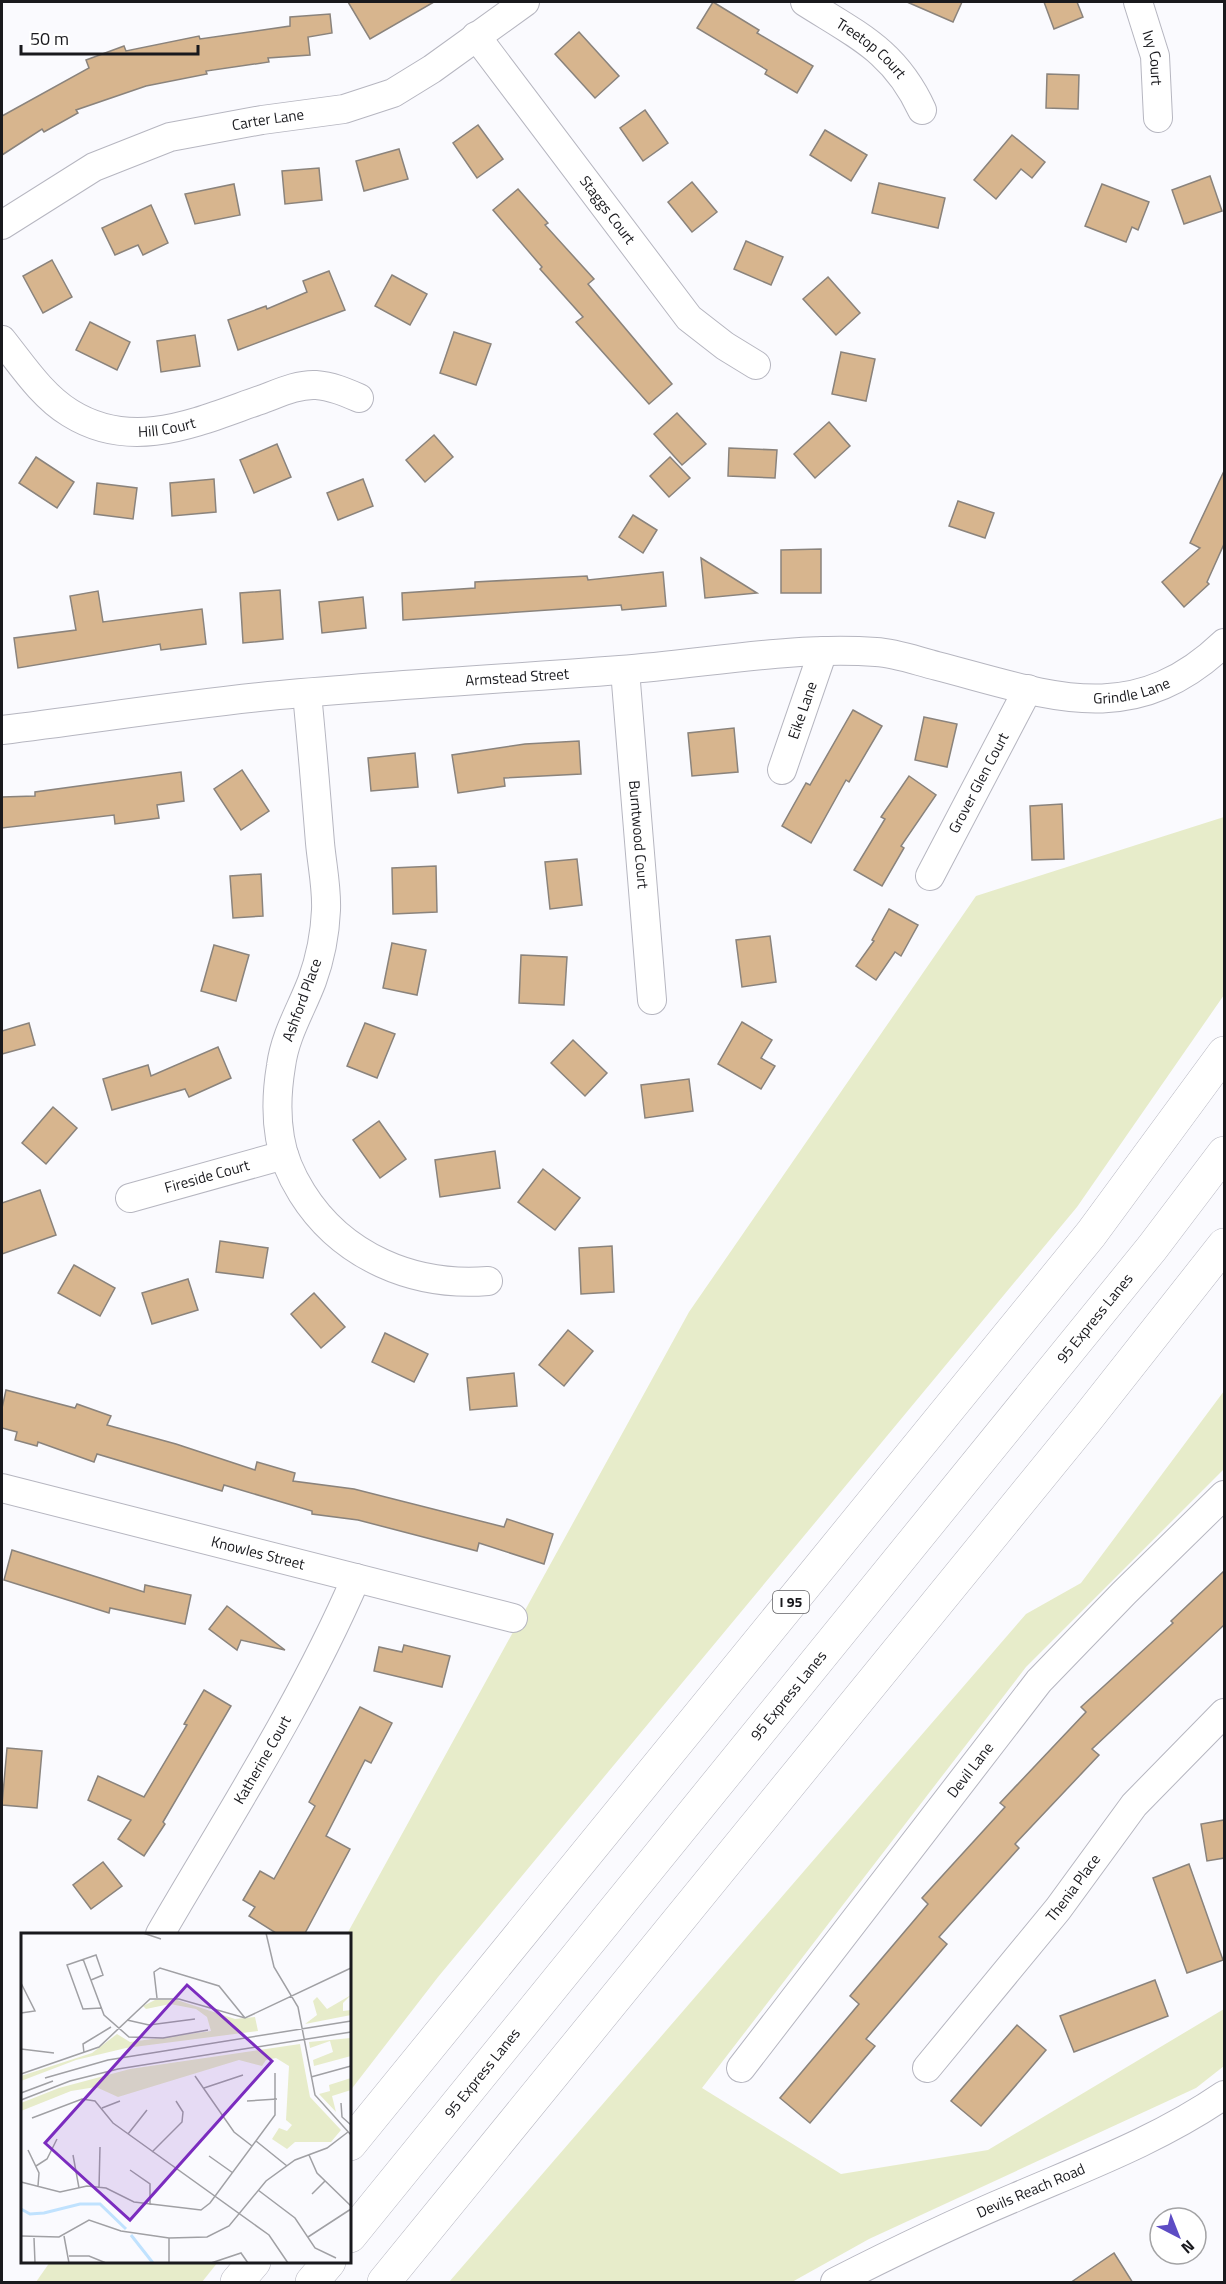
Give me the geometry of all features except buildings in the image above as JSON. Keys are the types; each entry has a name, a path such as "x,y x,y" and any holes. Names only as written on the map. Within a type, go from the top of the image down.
{"highway":[{"name":"I 95","path":"351,2143 1091,1234 1224,1053"},
{"name":"95 Express Lanes","path":"351,2235 1145,1257 1224,1153"},
{"path":"384,2283 1093,1411 1224,1245"},
{"path":"237,2283 253,2263"},
{"path":"312,2283 328,2263"}],"street":[{"name":"Carter Lane","path":"2,225 94,167 170,137 262,120 344,109 393,93 525,2"},
{"name":"Treetop Court","path":"805,2 874,46 894,63 911,85 922,110"},
{"name":"Ivy Court","path":"1138,2 1155,56 1158,118"},
{"name":"Staggs Court","path":"476,36 688,318 725,346 756,365"},
{"name":"Hill Court","path":"2,340 48,396 63,408 94,425 120,432 147,434 174,430 289,389 315,385 340,389 359,398"},
{"name":"Grindle Lane","path":"1028,689 1063,697 1094,700 1125,698 1156,690 1179,679 1205,662 1224,643"},
{"name":"Armstead Street","path":"2,730 308,694 625,670 824,651 880,652 1028,689"},
{"name":"Eike Lane","path":"782,770 824,651"},
{"name":"Burntwood Court","path":"625,670 652,1000"},
{"name":"Grover Glen Court","path":"930,876 1028,689"},
{"name":"Ashford Place","path":"308,694 326,909 321,946 312,982 290,1029 281,1065 278,1102 280,1139 284,1155 309,1204 325,1223 349,1245 376,1262 408,1274 441,1281 488,1281"},
{"name":"Fireside Court","path":"130,1198 284,1155"},
{"name":"Knowles Street","path":"2,1488 513,1618"},
{"name":"Devil Lane","path":"741,2068 1039,1681 1224,1495"},
{"name":"Katherine Court","path":"161,1933 302,1694 328,1643 356,1578"},
{"name":"Thenia Place","path":"927,2068 1058,1909 1134,1805 1224,1713"},
{"name":"Devils Reach Road","path":"835,2283 934,2232 1106,2160 1184,2122 1224,2095"}],"green space":[{"path":"1224,817 1224,995 1077,1207 438,1977 351,2090 351,1933 348,1933 689,1312 976,896"},
{"path":"1224,1391 1224,1469 1026,1667 702,2088 841,2174 988,2150 1224,2009 1224,2066 1196,2088 869,2239 792,2282 449,2282 1026,1614 1081,1583"},
{"path":"49,2263 217,2263 202,2282 36,2282"}]}
